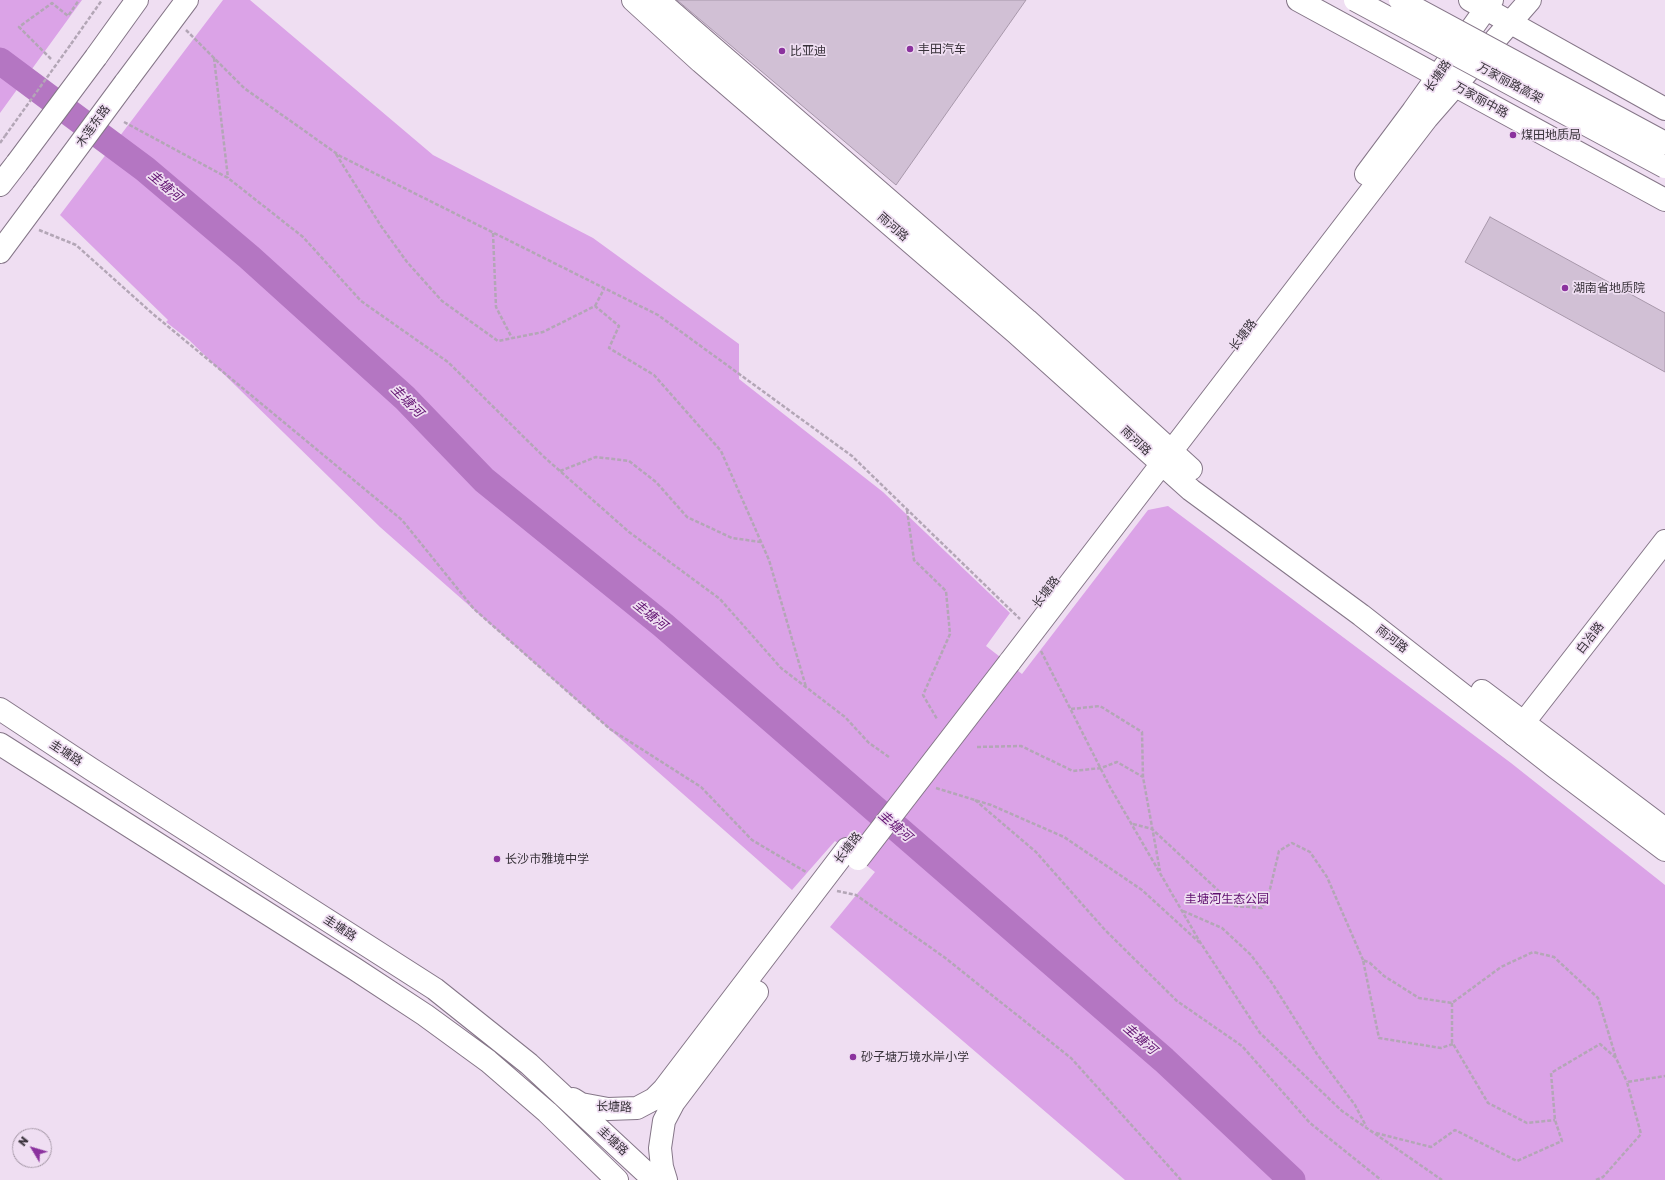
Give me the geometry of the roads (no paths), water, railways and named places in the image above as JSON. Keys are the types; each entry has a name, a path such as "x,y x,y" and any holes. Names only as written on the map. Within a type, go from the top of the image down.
{"main road":[{"path":"0,185 137,0"},
{"name":"木莲东路","path":"0,252 187,0"},
{"name":"雨河路","path":"633,0 707,67 1016,333 1161,453"},
{"name":"雨河路","path":"658,0 712,49 1027,320 1161,453 1196,494 1522,731 1665,829"},
{"name":"万家丽中路","path":"1298,0 1665,200"},
{"name":"万家丽路高架","path":"1355,0 1665,167"},
{"name":"万家丽路高架","path":"1400,0 1665,143"},
{"name":"长塘路","path":"666,1180 662,1168 660,1148 664,1121 674,1102 828,886 1161,453 1413,111 1511,22 1530,0"},
{"path":"1482,3 1511,22 1665,109"},
{"name":"长塘路","path":"1446,81 1482,3"},
{"name":"白冶路","path":"1522,731 1665,541"},
{"name":"白冶路","path":"1522,731 1665,554"},
{"name":"圭塘路","path":"0,709 91,770 435,989 484,1027 560,1092 654,1180"},
{"name":"雨河路","path":"1522,731 1665,850"},
{"name":"圭塘路","path":"0,744 355,968 425,1015 488,1061 547,1112 617,1180"},
{"name":"长塘路","path":"560,1092 581,1104 608,1109 637,1108 654,1099 664,1089 828,886"}],"waterway":[{"name":"圭塘河","path":"0,61 145,169 249,257 405,398 484,480 663,625 1164,1060 1292,1180"}],"place":[{"name":"丰田汽车","path":"910,49"},
{"name":"比亚迪","path":"782,51"},
{"name":"煤田地质局","path":"1513,135"},
{"name":"湖南省地质院","path":"1565,288"},
{"name":"长沙市雅境中学","path":"497,859"},
{"name":"砂子塘万境水岸小学","path":"853,1057"}],"park label":[{"name":"圭塘河生态公园","path":"1227,899"}]}
